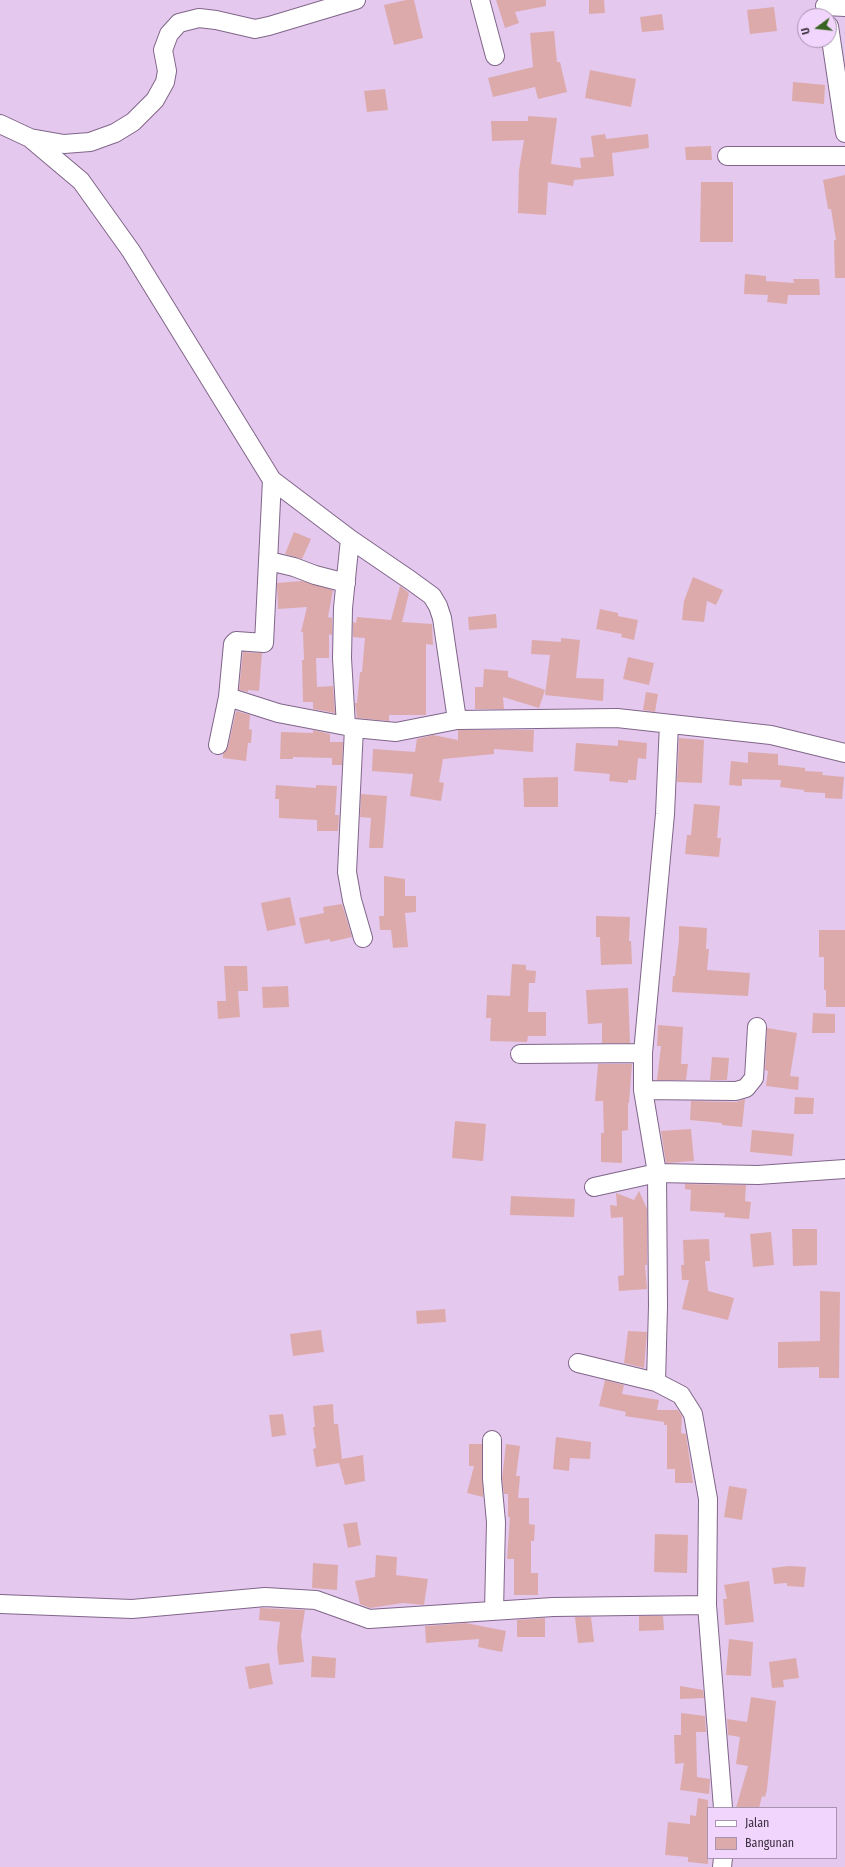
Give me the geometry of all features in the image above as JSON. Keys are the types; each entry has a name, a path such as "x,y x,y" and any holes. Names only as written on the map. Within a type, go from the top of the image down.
{"street":[{"path":"0,124 30,138 64,144 90,142 115,133 133,122 155,100 165,82 166,71 163,50 168,34 179,24 199,18 216,20 255,29 270,26 356,0"},
{"path":"480,0 495,56"},
{"path":"826,7 845,7"},
{"path":"832,48 845,132"},
{"path":"30,138 81,181 131,251 272,480 350,539 432,596 438,606 442,618 457,720"},
{"path":"727,156 845,156"},
{"path":"218,745 228,697 233,644 236,641 264,643 269,561 269,512 272,480"},
{"path":"350,539 343,608 342,658 350,727 347,872 352,900 363,938"},
{"path":"269,561 294,566 315,575 346,583"},
{"path":"228,697 278,712 350,727 396,732 457,720 617,718 771,735 845,753"},
{"path":"656,1382 658,1306 657,1173 643,1090 643,1053 665,814 669,724"},
{"path":"643,1090 736,1091 746,1088 754,1078 757,1027"},
{"path":"520,1054 643,1053"},
{"path":"594,1187 657,1173 758,1175 845,1169"},
{"path":"578,1363 656,1382 681,1394 690,1408 697,1427 708,1499 707,1605 723,1807"},
{"path":"492,1440 492,1479 496,1522 494,1611"},
{"path":"0,1604 132,1609 265,1597 316,1600 369,1619 553,1607 707,1605"}],"building":[{"path":"406,0 414,0 423,38 394,45 384,5"},
{"path":"496,0 546,0 546,6 515,12 519,23 505,28"},
{"path":"589,0 604,0 605,13 589,14"},
{"path":"774,7 777,31 750,34 747,10"},
{"path":"662,14 664,30 642,32 640,17"},
{"path":"554,31 557,62 560,62 567,92 538,99 535,87 493,97 488,78 533,67 530,33"},
{"path":"590,70 636,79 631,107 585,98"},
{"path":"793,82 825,85 824,104 792,101"},
{"path":"385,89 388,110 367,112 364,91"},
{"path":"528,116 557,118 551,164 581,168 580,158 594,157 591,136 605,134 606,139 648,134 649,148 612,153 614,176 574,180 573,186 548,182 546,215 518,213 519,170 524,140 492,141 491,121 528,121"},
{"path":"711,146 712,160 686,160 685,147"},
{"path":"845,175 845,278 835,278 834,240 836,240 831,209 828,209 823,180"},
{"path":"701,182 733,182 733,242 700,242"},
{"path":"745,274 766,276 766,281 794,283 793,279 819,279 820,295 788,295 787,304 767,302 768,295 744,294"},
{"path":"294,532 311,539 302,559 285,554"},
{"path":"693,577 723,590 716,605 707,601 704,622 682,620 684,601"},
{"path":"302,581 333,590 328,617 332,618 332,635 329,634 329,658 316,658 317,687 333,686 335,713 313,709 313,702 303,702 302,660 304,660 303,632 301,632 307,607 278,609 277,583"},
{"path":"400,586 409,593 402,622 432,624 433,645 426,644 426,715 389,715 389,721 357,718 355,703 357,703 360,672 362,672 365,638 353,637 353,622 356,623 357,617 391,620"},
{"path":"600,609 618,613 618,616 638,620 634,640 621,637 622,634 596,629"},
{"path":"496,614 497,628 469,630 468,617"},
{"path":"561,638 580,640 576,678 604,679 603,701 545,695 550,655 531,654 532,640 561,642"},
{"path":"243,652 262,653 259,691 248,690 248,692 239,690"},
{"path":"628,657 654,663 649,685 623,679"},
{"path":"484,669 508,671 508,677 545,690 539,708 503,697 504,709 475,709 475,687 483,687"},
{"path":"646,692 658,694 655,712 643,710"},
{"path":"236,711 250,715 249,729 252,730 251,743 248,743 246,761 223,758 223,754 228,747"},
{"path":"313,730 330,734 330,742 343,742 342,765 332,765 332,758 293,757 293,759 280,759 281,732 313,733"},
{"path":"458,730 534,730 533,752 494,749 494,754 443,759 439,782 444,783 441,801 410,796 413,774 372,771 373,749 415,752 417,739 433,735 458,740"},
{"path":"679,738 704,740 702,783 677,782"},
{"path":"618,740 647,743 646,759 638,758 636,780 628,780 628,783 609,781 610,774 574,771 576,743 618,746"},
{"path":"748,752 778,754 778,765 805,768 805,771 823,772 822,775 844,777 842,799 825,798 825,793 804,792 804,790 780,787 781,780 742,779 742,786 729,785 731,761 748,763"},
{"path":"558,777 558,807 524,807 523,778"},
{"path":"276,785 316,788 316,785 337,786 335,815 339,815 338,831 317,831 317,820 279,818 279,799 275,799"},
{"path":"361,794 387,796 383,848 369,848 371,818 360,817"},
{"path":"694,804 720,806 717,838 721,838 719,857 685,854 687,835 691,835"},
{"path":"384,876 405,879 405,896 416,896 416,912 405,913 408,947 393,948 391,930 380,930 379,916 384,916"},
{"path":"290,897 296,925 267,931 261,903"},
{"path":"342,904 352,937 330,942 330,939 305,944 299,918 324,913 323,907"},
{"path":"596,916 630,917 629,941 631,941 632,964 601,965 600,937 596,937"},
{"path":"679,926 707,928 706,949 709,949 707,970 750,973 748,996 672,992 679,940"},
{"path":"819,930 845,930 845,1007 826,1007 826,990 824,990 824,957 819,957"},
{"path":"512,964 526,965 526,970 536,971 535,983 529,983 528,1012 546,1012 546,1036 528,1036 527,1042 490,1041 491,1018 486,1018 487,995 510,996"},
{"path":"224,966 247,966 248,991 238,991 240,1017 218,1019 217,1001 226,1001"},
{"path":"288,986 289,1007 263,1008 262,987"},
{"path":"628,988 630,1043 602,1043 602,1023 588,1024 586,990"},
{"path":"813,1013 835,1014 835,1033 812,1033"},
{"path":"658,1025 683,1027 681,1064 688,1064 686,1080 657,1080 661,1046 657,1046"},
{"path":"767,1028 797,1033 790,1076 799,1077 798,1090 766,1086 768,1071 765,1070"},
{"path":"712,1057 729,1058 727,1080 710,1080"},
{"path":"598,1064 632,1064 628,1103 628,1130 622,1131 622,1163 601,1162 601,1133 604,1133 603,1101 595,1101"},
{"path":"795,1097 814,1098 813,1114 794,1114"},
{"path":"745,1099 742,1127 722,1125 722,1123 690,1120 691,1101 736,1102"},
{"path":"455,1121 486,1124 483,1161 452,1158"},
{"path":"691,1129 694,1161 666,1163 661,1131"},
{"path":"752,1130 794,1134 792,1156 750,1152"},
{"path":"685,1184 746,1185 745,1201 751,1202 749,1219 724,1217 725,1213 690,1211 691,1190 685,1189"},
{"path":"639,1191 647,1209 647,1265 645,1265 647,1289 619,1291 618,1276 624,1275 623,1217 611,1218 610,1205 617,1206 616,1193 634,1200"},
{"path":"511,1196 575,1199 574,1217 510,1215"},
{"path":"792,1229 817,1229 817,1265 793,1266"},
{"path":"771,1232 774,1265 753,1267 750,1234"},
{"path":"709,1239 710,1261 705,1261 708,1291 734,1298 728,1320 682,1309 689,1280 682,1280 681,1265 684,1265 683,1240"},
{"path":"820,1291 840,1292 839,1378 819,1378 819,1367 778,1368 778,1342 820,1341"},
{"path":"445,1309 446,1322 417,1324 416,1311"},
{"path":"321,1330 324,1352 293,1356 290,1334"},
{"path":"628,1331 647,1332 644,1368 624,1363"},
{"path":"605,1380 624,1385 622,1394 659,1400 657,1410 678,1410 682,1416 681,1433 686,1434 693,1483 675,1483 675,1469 667,1469 667,1425 664,1425 664,1422 625,1416 626,1412 599,1406"},
{"path":"333,1404 334,1424 338,1424 342,1459 363,1455 365,1481 345,1485 339,1463 316,1467 313,1449 316,1448 313,1427 315,1427 313,1406"},
{"path":"283,1414 286,1435 272,1437 269,1415"},
{"path":"556,1437 591,1442 590,1459 570,1458 569,1471 553,1469"},
{"path":"469,1444 482,1444 483,1497 467,1493 474,1466 469,1466"},
{"path":"506,1444 520,1446 516,1476 520,1476 518,1498 529,1498 529,1524 535,1525 534,1541 531,1541 531,1573 538,1573 538,1595 514,1595 514,1559 507,1559 510,1517 508,1517 508,1494 504,1494 502,1479"},
{"path":"729,1486 747,1489 742,1520 724,1517"},
{"path":"357,1522 361,1545 348,1548 343,1524"},
{"path":"655,1534 688,1535 687,1573 654,1572"},
{"path":"376,1555 397,1557 396,1575 428,1579 424,1605 403,1603 370,1608 360,1604 355,1581 375,1577"},
{"path":"313,1563 338,1565 337,1590 312,1588"},
{"path":"789,1566 806,1567 804,1587 787,1586 787,1583 774,1584 772,1568"},
{"path":"749,1581 754,1622 725,1625 723,1599 727,1599 724,1585"},
{"path":"260,1608 305,1610 301,1636 304,1662 279,1665 277,1648 280,1622 259,1620"},
{"path":"639,1616 663,1616 664,1630 639,1631"},
{"path":"575,1617 591,1617 594,1642 578,1643"},
{"path":"545,1618 545,1637 517,1637 517,1620"},
{"path":"466,1623 506,1631 502,1652 478,1647 479,1639 426,1643 425,1626"},
{"path":"729,1639 753,1642 751,1676 726,1675"},
{"path":"312,1656 336,1658 335,1678 311,1677"},
{"path":"796,1658 799,1678 783,1680 784,1687 772,1688 769,1662"},
{"path":"269,1663 273,1684 249,1689 245,1667"},
{"path":"680,1686 703,1690 704,1698 680,1699"},
{"path":"751,1697 776,1701 767,1789 765,1797 762,1796 759,1807 736,1807 748,1766 736,1764 740,1737 728,1735 727,1719 747,1722"},
{"path":"681,1713 705,1716 706,1732 696,1732 697,1777 710,1779 709,1794 680,1790 684,1763 675,1764 674,1735 681,1735"},
{"path":"698,1798 708,1800 708,1864 688,1862 688,1857 665,1855 668,1822 690,1824 690,1815 696,1816"}]}
